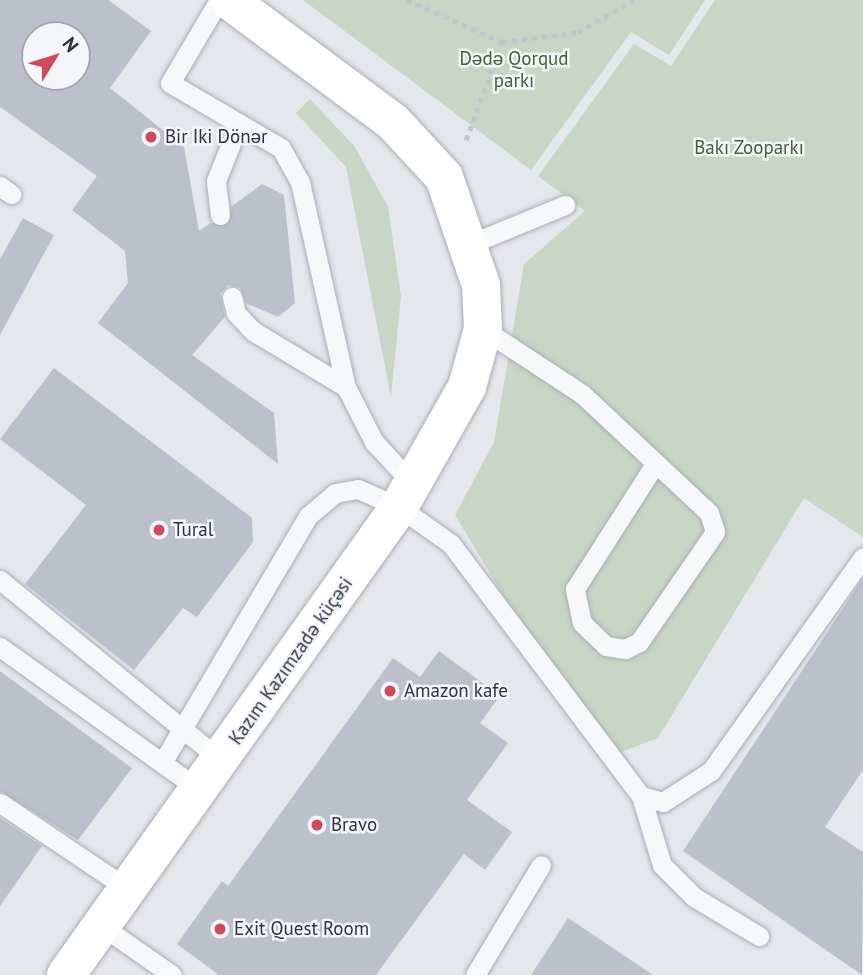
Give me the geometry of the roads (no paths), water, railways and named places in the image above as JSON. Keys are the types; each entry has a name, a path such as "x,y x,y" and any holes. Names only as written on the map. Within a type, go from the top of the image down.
{"main road":[{"path":"229,0 393,122 444,177 470,244 483,329"},
{"name":"Kazım Kazımzadə küçəsi","path":"66,975 131,891 406,495 467,387 483,329"}],"lane":[{"path":"219,0 170,83 281,148 299,182 346,387 374,442 406,495 472,569 641,796 662,865 694,897 759,936"},
{"path":"220,215 216,181 239,123"},
{"path":"470,244 565,205"},
{"path":"232,297 236,313 253,331 346,387"},
{"path":"483,329 582,394 709,513 715,532 639,642 625,649 606,646 582,623 575,589 655,464"},
{"path":"162,763 308,516 335,493 358,488 406,495"},
{"path":"641,796 663,802 711,771 863,556"},
{"path":"0,580 182,729 211,776"},
{"path":"0,647 162,763 211,776"},
{"path":"0,803 131,891"},
{"path":"475,975 541,865"},
{"path":"102,926 172,975"}],"place":[{"name":"Bir Iki Dönər","path":"151,137"},
{"name":"Tural","path":"159,530"},
{"name":"Amazon kafe","path":"390,691"},
{"name":"Bravo","path":"317,825"},
{"name":"Exit Quest Room","path":"220,929"}],"park label":[{"name":"Dədə Qorqud parkı","path":"514,70"},
{"name":"Bakı Zooparkı","path":"749,148"}]}
